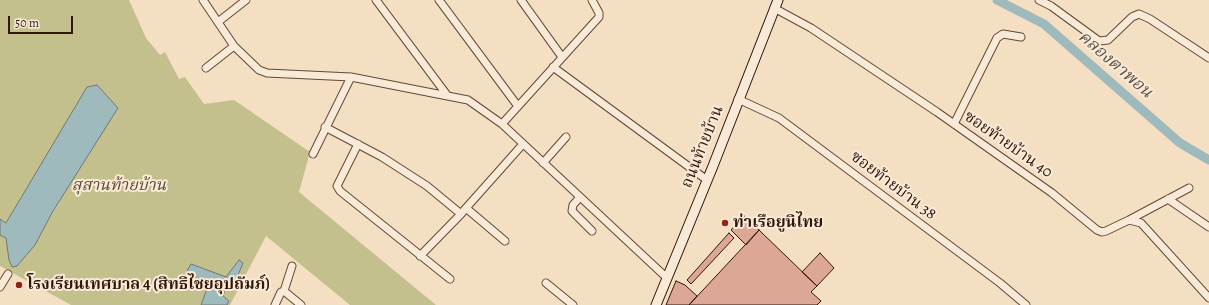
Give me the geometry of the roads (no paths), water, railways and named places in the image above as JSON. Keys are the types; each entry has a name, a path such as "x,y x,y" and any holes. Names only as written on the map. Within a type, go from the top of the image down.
{"street":[{"path":"203,0 234,46 259,70 267,74 351,77 468,100 502,124 667,278"},
{"path":"218,22 246,0"},
{"path":"376,0 447,95"},
{"path":"439,0 517,105"},
{"path":"521,0 562,57"},
{"path":"502,124 517,105 599,17 592,0"},
{"path":"1039,0 1051,6 1099,41 1108,40 1132,17 1139,14 1150,19 1209,58"},
{"name":"ถนนท้ายบ้าน","path":"656,305 776,4"},
{"name":"ซอยท้ายบ้าน 40","path":"776,4 954,124 1052,193 1097,230 1102,232 1106,231 1189,188"},
{"path":"954,124 999,35 1003,34 1021,37"},
{"path":"206,68 234,46"},
{"path":"553,67 707,180"},
{"path":"313,154 325,126 351,77"},
{"name":"ซอยท้ายบ้าน 38","path":"738,98 779,118 1000,283 1026,305"},
{"path":"325,126 382,157 427,186 461,214"},
{"path":"544,162 566,137"},
{"path":"358,144 337,186 340,191 450,279"},
{"path":"420,256 461,214 523,144"},
{"path":"580,197 573,205 572,211 592,231"},
{"path":"1168,200 1209,227"},
{"path":"466,208 505,241"},
{"path":"1129,220 1141,223 1209,298"},
{"path":"275,305 281,292 284,291 292,266"},
{"path":"0,287 8,274"},
{"path":"546,283 573,305"},
{"path":"284,291 301,305"}],"water":[{"path":"97,85 118,108 53,211 35,245 17,266 12,267 9,260 6,238 0,235 0,219 6,223 87,87"},
{"path":"239,260 243,263 234,285 225,289 223,296 229,301 227,305 201,305 208,286 187,271 191,264 226,277"}],"waterway":[{"name":"คลองตาพอน","path":"997,0 1044,24 1180,143 1209,160"}],"place":[{"name":"ท่าเรือยูนิไทย","path":"725,223"},
{"name":"โรงเรียนเทศบาล 4 (สิทธิไชยอุปถัมภ์)","path":"19,285"}],"park label":[{"name":"สุสานท้ายบ้าน","path":"119,186"}]}
